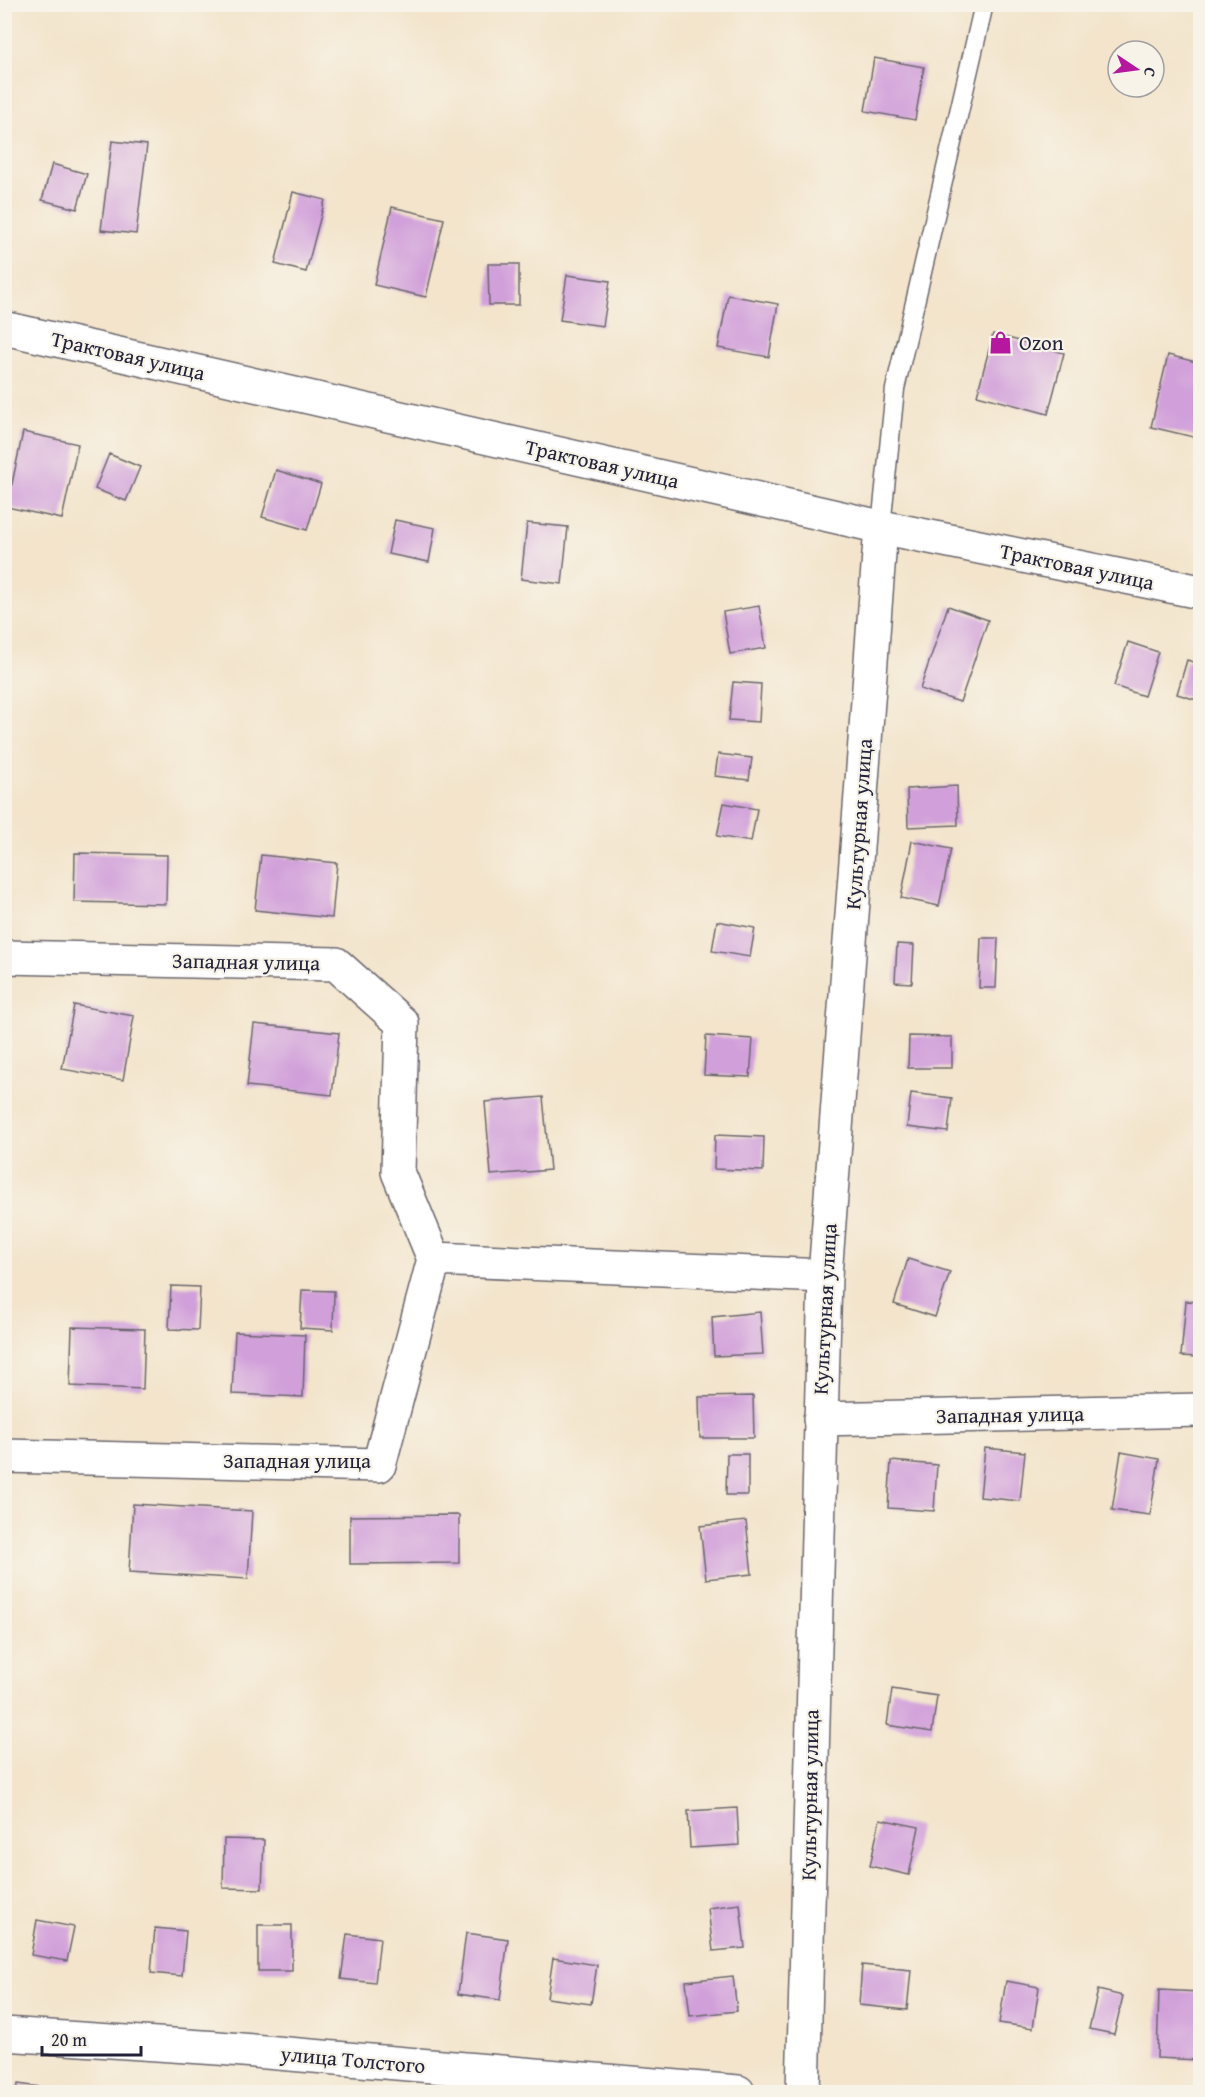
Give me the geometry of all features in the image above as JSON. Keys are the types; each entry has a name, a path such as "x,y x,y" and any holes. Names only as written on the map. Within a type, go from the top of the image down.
{"street":[{"name":"Трактовая улица","path":"4,328 881,527 1200,592"},
{"name":"Культурная улица","path":"802,2092 825,1276 881,527"},
{"name":"Западная улица","path":"4,957 336,964 402,1023 398,1172 434,1259 379,1465 4,1456"},
{"path":"434,1259 825,1276"},
{"name":"Западная улица","path":"820,1419 1200,1410"},
{"name":"улица Толстого","path":"4,2034 230,2049 738,2092"}],"lane":[{"path":"881,527 895,389 984,4"}],"building":[{"path":"874,58 924,67 915,120 865,111"},
{"path":"112,141 147,145 136,234 101,230"},
{"path":"52,164 87,174 77,209 42,200"},
{"path":"293,192 325,200 306,272 275,264"},
{"path":"392,207 444,219 426,297 374,285"},
{"path":"488,264 519,264 519,305 489,305"},
{"path":"567,275 610,281 603,326 560,320"},
{"path":"728,295 778,304 769,357 718,348"},
{"path":"993,334 1064,353 1048,414 977,395"},
{"path":"1168,355 1200,363 1198,438 1151,427"},
{"path":"23,432 78,444 62,519 7,507"},
{"path":"109,454 140,467 126,501 95,489"},
{"path":"276,470 321,484 307,530 262,517"},
{"path":"395,520 435,528 429,562 388,554"},
{"path":"527,523 568,527 562,584 521,579"},
{"path":"759,606 766,648 730,654 723,612"},
{"path":"948,606 988,620 960,702 920,689"},
{"path":"1128,642 1158,652 1144,696 1114,686"},
{"path":"1187,660 1200,664 1200,701 1177,694"},
{"path":"733,682 761,684 759,722 729,720"},
{"path":"718,754 752,758 749,780 715,776"},
{"path":"957,786 958,825 908,827 907,789"},
{"path":"724,803 757,809 751,842 717,836"},
{"path":"912,841 951,849 939,906 901,898"},
{"path":"75,853 167,855 166,904 74,902"},
{"path":"261,855 337,863 332,918 255,910"},
{"path":"717,921 755,928 750,957 712,951"},
{"path":"981,938 998,938 996,988 979,988"},
{"path":"897,944 914,945 912,983 895,982"},
{"path":"74,1005 134,1016 123,1080 62,1069"},
{"path":"254,1024 339,1033 332,1095 247,1086"},
{"path":"706,1036 753,1039 750,1077 704,1075"},
{"path":"909,1036 952,1037 952,1068 908,1068"},
{"path":"911,1093 952,1098 948,1132 907,1127"},
{"path":"543,1097 550,1170 491,1175 485,1102"},
{"path":"715,1135 764,1137 763,1171 714,1169"},
{"path":"908,1259 950,1272 935,1317 894,1304"},
{"path":"171,1286 200,1287 198,1330 169,1329"},
{"path":"302,1290 334,1291 333,1330 300,1328"},
{"path":"1186,1301 1200,1302 1200,1357 1181,1356"},
{"path":"760,1312 763,1354 714,1356 712,1317"},
{"path":"72,1327 145,1329 143,1389 70,1386"},
{"path":"235,1332 305,1335 303,1397 232,1394"},
{"path":"753,1396 754,1438 700,1438 699,1397"},
{"path":"985,1448 1025,1452 1020,1501 980,1497"},
{"path":"1121,1452 1159,1459 1150,1515 1112,1510"},
{"path":"727,1454 748,1454 748,1495 726,1495"},
{"path":"891,1461 937,1465 934,1511 888,1508"},
{"path":"133,1504 252,1511 248,1579 129,1572"},
{"path":"459,1515 459,1563 350,1564 350,1516"},
{"path":"746,1521 752,1574 706,1579 700,1526"},
{"path":"892,1689 937,1696 932,1732 887,1725"},
{"path":"737,1808 739,1845 690,1848 688,1811"},
{"path":"880,1819 919,1827 909,1875 870,1866"},
{"path":"224,1839 264,1840 262,1889 223,1888"},
{"path":"740,1904 745,1948 713,1951 708,1908"},
{"path":"37,1920 74,1927 67,1961 31,1955"},
{"path":"258,1925 292,1925 292,1971 258,1971"},
{"path":"155,1928 186,1931 182,1976 151,1973"},
{"path":"466,1933 508,1939 500,2000 458,1994"},
{"path":"347,1934 380,1938 375,1983 341,1979"},
{"path":"553,1958 597,1965 591,2004 547,1998"},
{"path":"862,1965 911,1970 907,2010 859,2005"},
{"path":"733,1976 737,2011 690,2016 686,1981"},
{"path":"1006,1981 1039,1987 1033,2028 999,2023"},
{"path":"1098,1990 1123,1996 1114,2034 1089,2029"},
{"path":"1159,1990 1200,1992 1199,2060 1157,2058"},
{"path":"18,2084 69,2091 69,2092 17,2092"}],"place":[{"name":"Ozon","path":"1001,343"}]}
